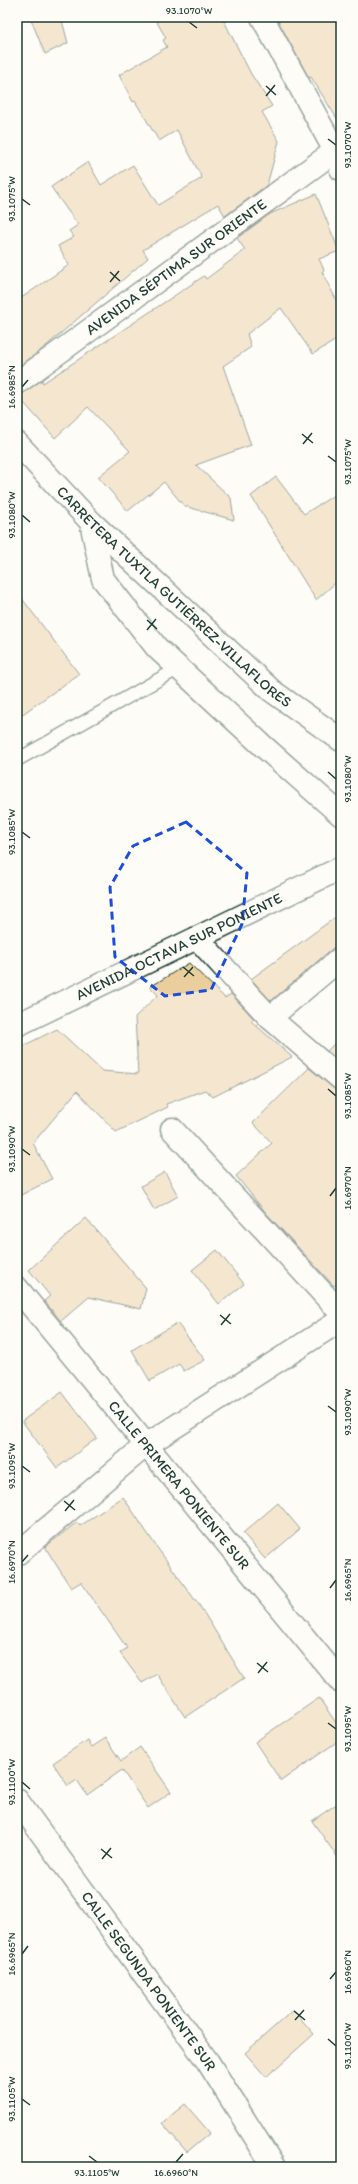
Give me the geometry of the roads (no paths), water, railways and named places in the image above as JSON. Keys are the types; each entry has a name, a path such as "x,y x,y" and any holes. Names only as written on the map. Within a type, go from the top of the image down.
{"street":[{"path":"262,17 338,160"},
{"name":"AVENIDA SÉPTIMA SUR ORIENTE","path":"17,383 338,160"},
{"name":"CARRETERA TUXTLA GUTIÉRREZ-VILLAFLORES","path":"17,443 91,522 272,691 341,740"},
{"path":"91,522 103,579 157,648 341,815"},
{"name":"AVENIDA OCTAVA SUR PONIENTE","path":"17,1025 341,868"},
{"path":"197,938 270,1018 341,1079"},
{"path":"270,1018 341,958"},
{"path":"172,1129 341,1314"},
{"name":"CALLE PRIMERA PONIENTE SUR","path":"17,1288 145,1446 341,1682"},
{"path":"17,1554 145,1446 341,1320"},
{"name":"CALLE SEGUNDA PONIENTE SUR","path":"17,1800 208,2062 274,2167"}],"lane":[{"path":"17,760 179,668"}]}
